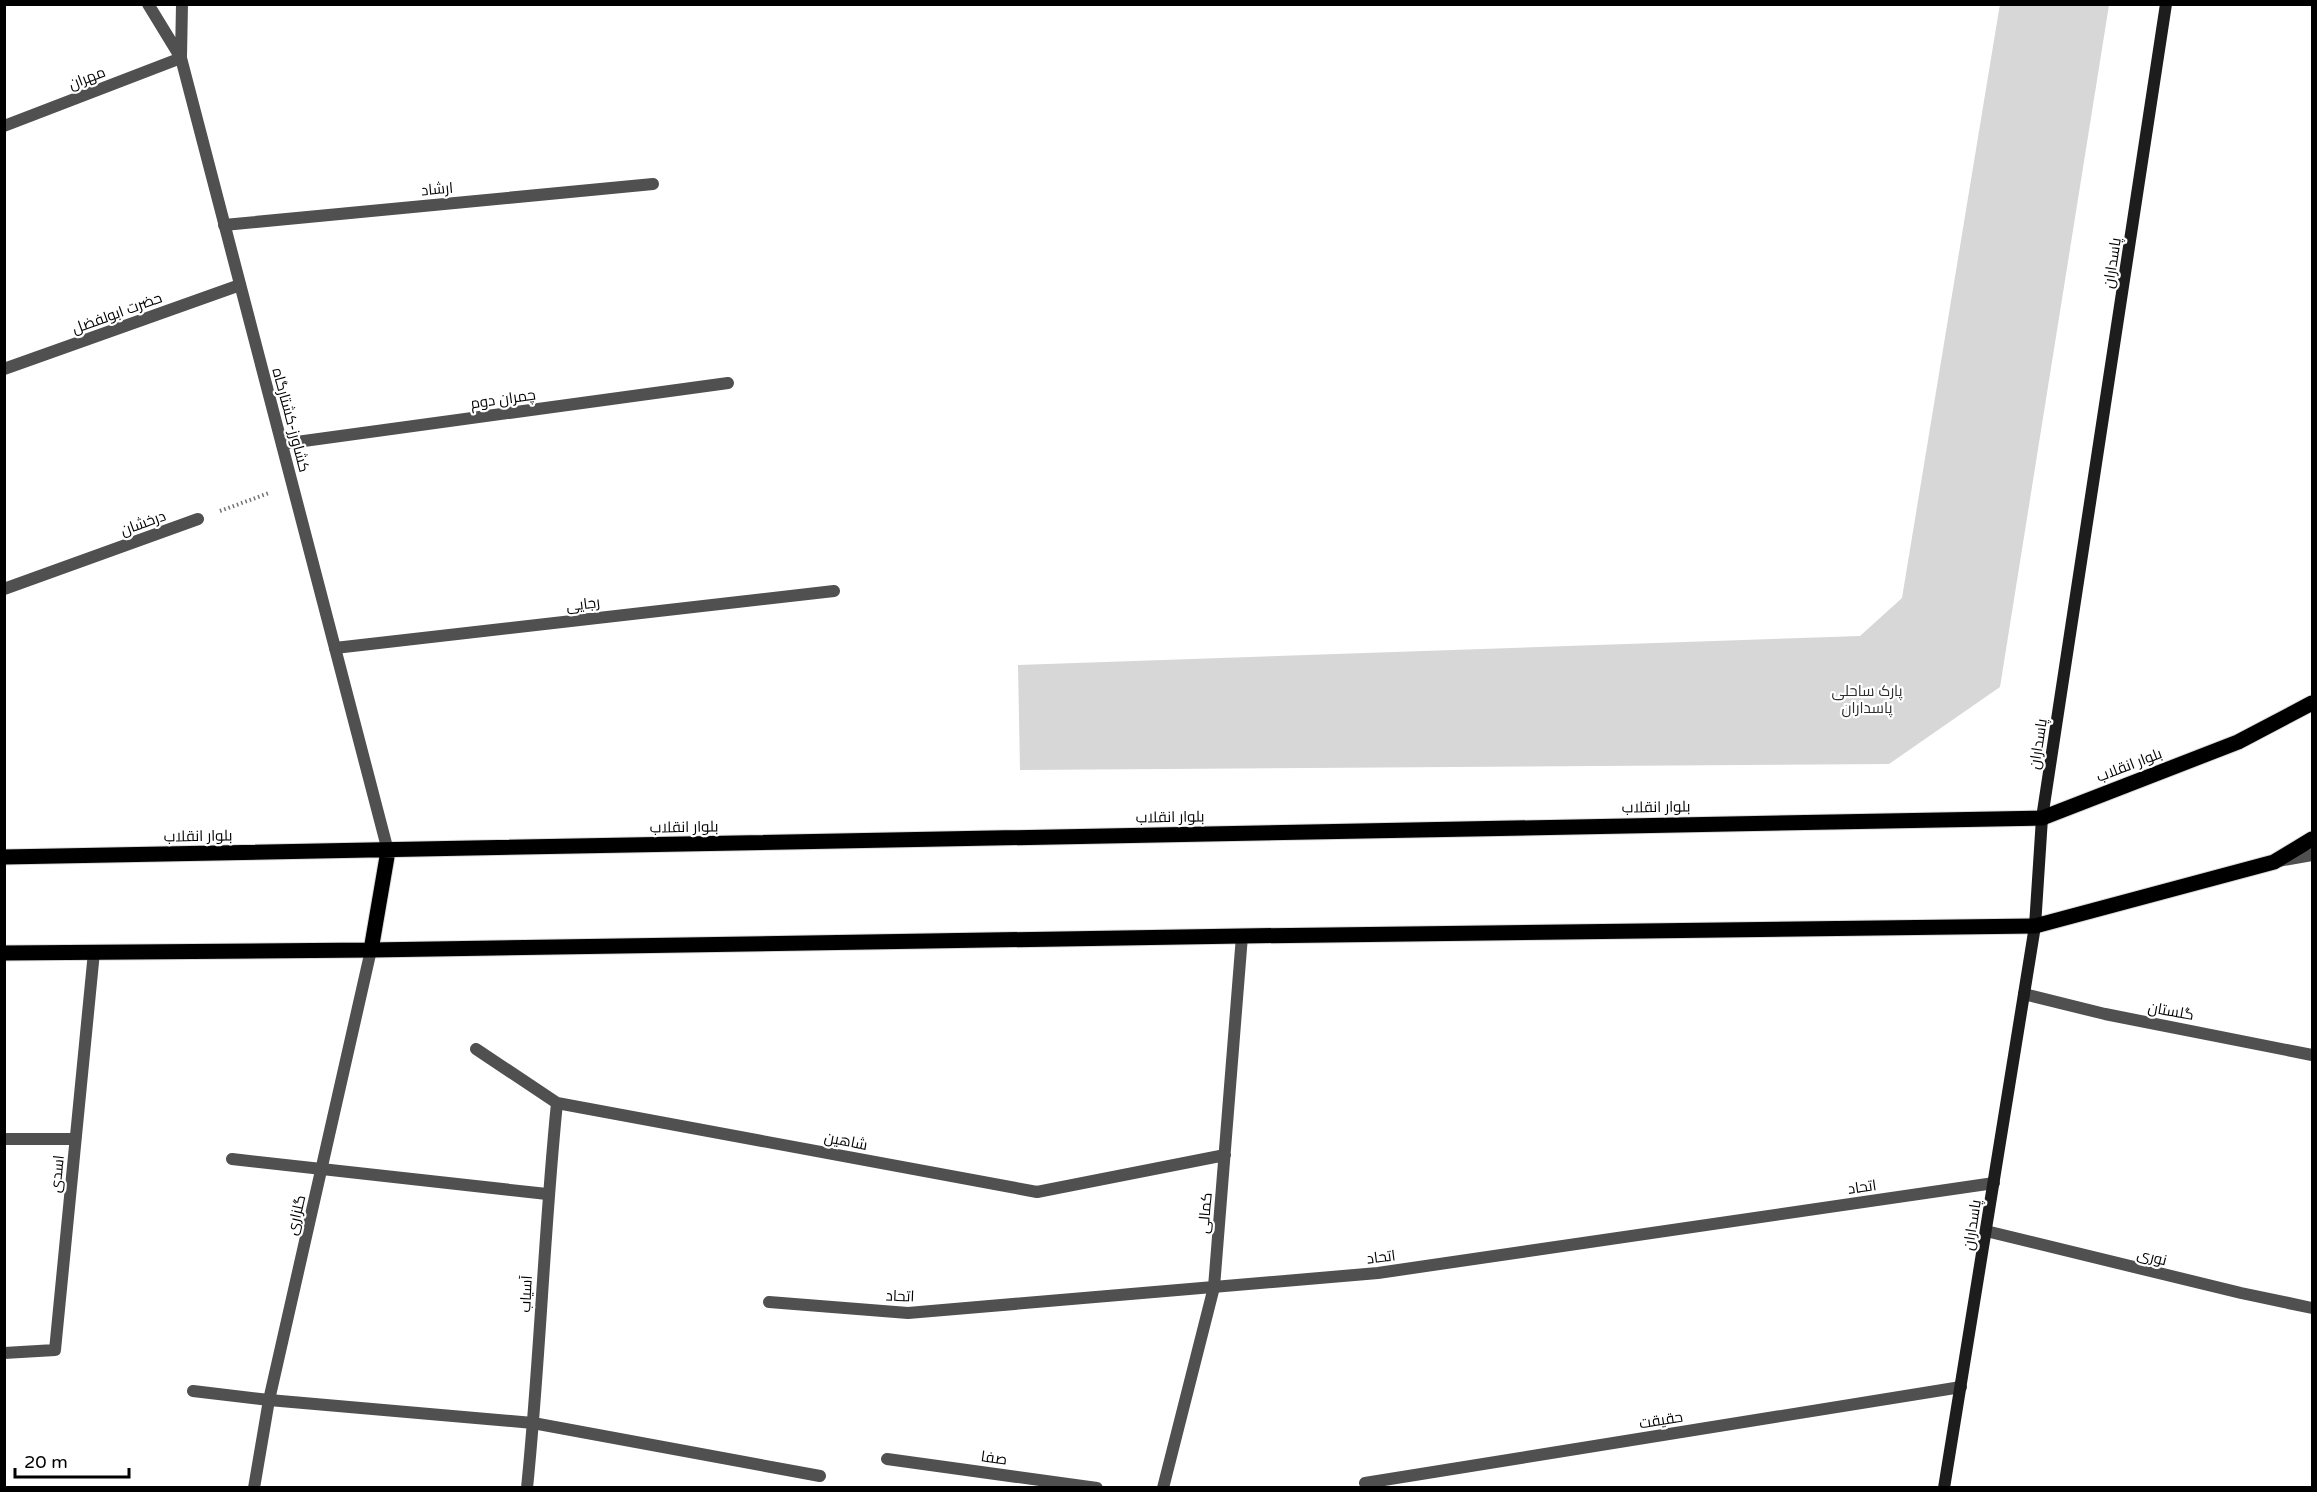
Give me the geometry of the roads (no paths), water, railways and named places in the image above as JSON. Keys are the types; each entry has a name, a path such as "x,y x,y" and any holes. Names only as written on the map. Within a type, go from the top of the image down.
{"main road":[{"name":"پاسداران","path":"1944,1488 2025,994 2035,926 2042,818 2166,4"},
{"name":"بلوار انقلاب","path":"4,857 2042,818 2238,742 2313,703"},
{"path":"4,953 371,950 2035,926 2274,862 2313,838"},
{"path":"371,950 388,851"}],"street":[{"name":"کشاورز-کشتارگاه","path":"148,4 181,58 388,851"},
{"path":"181,58 182,4"},
{"name":"مهران","path":"4,126 181,58"},
{"name":"ارشاد","path":"224,225 653,184"},
{"name":"حضرت ابولفضل","path":"4,369 240,285"},
{"name":"چمران دوم","path":"282,444 728,383"},
{"name":"درخشان","path":"4,589 198,519"},
{"name":"رجایی","path":"335,648 834,591"},
{"path":"2274,862 2313,855"},
{"name":"کمالی","path":"1163,1488 1214,1287 1242,936"},
{"name":"گلزاری","path":"254,1488 269,1400 371,950"},
{"name":"اسدی","path":"4,1353 55,1350 94,952"},
{"name":"گلستان","path":"2025,994 2105,1014 2313,1055"},
{"name":"شاهین","path":"476,1049 557,1103 1037,1192 1225,1155"},
{"name":"آسیاب","path":"527,1488 547,1194 557,1103"},
{"path":"4,1139 75,1139"},
{"path":"232,1159 547,1194"},
{"name":"اتحاد","path":"769,1302 908,1313 1378,1273 1994,1184"},
{"name":"نوری","path":"1986,1232 2229,1291 2313,1308"},
{"name":"حقیقت","path":"1365,1483 1961,1387"},
{"path":"193,1391 269,1400 533,1423 820,1476"},
{"name":"صفا","path":"887,1459 1097,1488"}],"park label":[{"name":"پارک ساحلی پاسداران","path":"1867,700"}]}
